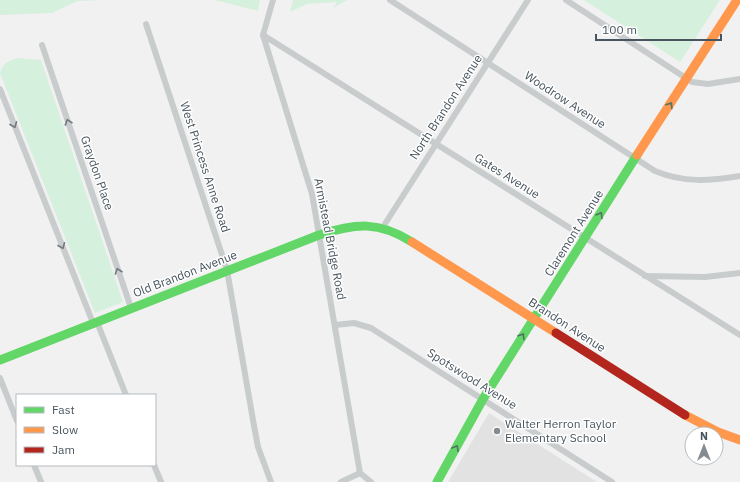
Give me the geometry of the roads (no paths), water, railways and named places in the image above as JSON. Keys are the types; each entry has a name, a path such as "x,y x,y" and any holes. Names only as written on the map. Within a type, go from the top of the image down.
{"street":[{"path":"263,35 273,0"},
{"name":"Woodrow Avenue","path":"390,0 655,170 681,180 712,180 740,176"},
{"name":"North Brandon Avenue","path":"382,227 528,0"},
{"path":"566,0 696,83 708,84 740,79"},
{"name":"Claremont Avenue","path":"437,482 483,399 533,318 738,0"},
{"name":"West Princess Anne Road","path":"146,24 228,270 258,447 271,482"},
{"name":"Gates Avenue","path":"263,35 585,239 740,335"},
{"name":"Armistead Bridge Road","path":"263,35 307,176 319,234 360,472"},
{"name":"Graydon Place","path":"42,45 131,308"},
{"path":"0,89 95,323 126,394"},
{"name":"Old Brandon Avenue","path":"0,360 319,234 346,226 361,224 382,227"},
{"name":"Brandon Avenue","path":"382,227 412,241 686,416 718,432 740,440"},
{"path":"644,276 706,277 740,273"},
{"name":"Spotswood Avenue","path":"335,325 354,323 371,328 612,482"},
{"path":"0,378 16,418"},
{"path":"34,466 41,482"},
{"path":"154,466 160,482"},
{"path":"341,482 360,472 371,482"}],"place":[{"name":"Walter Herron Taylor Elementary School","path":"497,431"}]}
